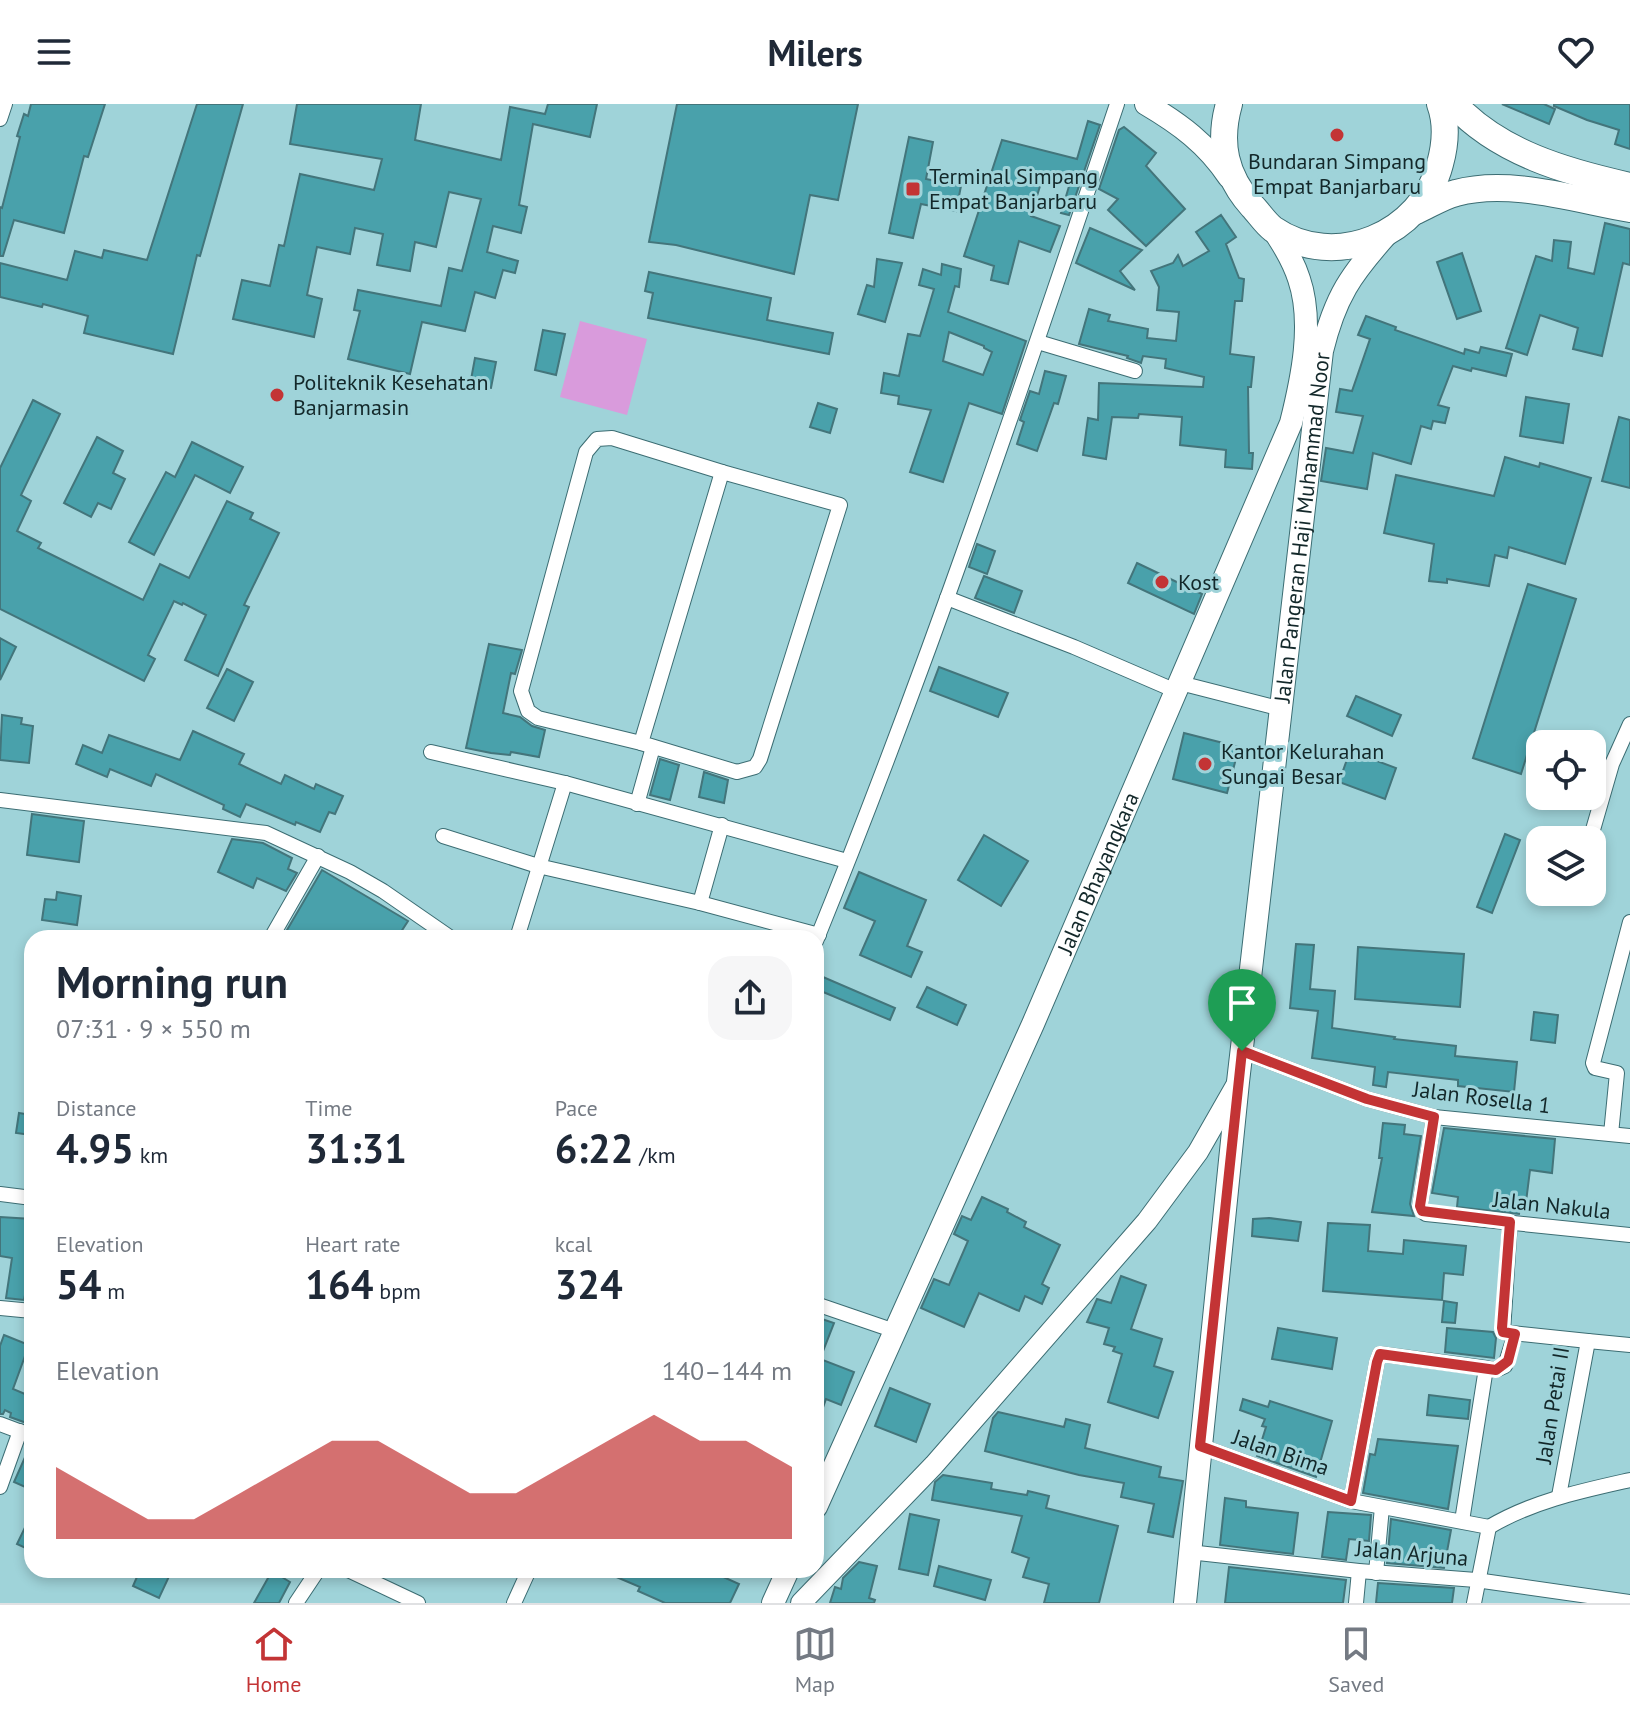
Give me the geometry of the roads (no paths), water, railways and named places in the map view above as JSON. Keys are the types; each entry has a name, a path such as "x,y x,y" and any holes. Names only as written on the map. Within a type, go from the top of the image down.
{"highway":[{"path":"1229,104 1224,123 1225,157 1236,188 1272,228 1299,242 1329,247 1360,244 1388,233 1416,211 1454,193 1478,188 1505,187 1630,209"},
{"path":"1416,211 1436,181 1445,146 1440,104"},
{"path":"1454,104 1483,131 1507,146 1534,158 1630,186"}],"main road":[{"path":"1146,104 1187,129 1214,155 1236,188"},
{"name":"Jalan Bhayangkara","path":"824,1489 1033,1024 1291,423 1300,386 1305,318 1301,282 1291,257 1272,228"},
{"name":"Jalan Pangeran Haji Muhammad Noor","path":"1185,1603 1238,1082 1322,351 1329,323 1344,288 1357,267 1388,233"},
{"path":"1279,452 1310,458"},
{"path":"773,1603 784,1578"}],"street":[{"path":"0,119 5,104"},
{"path":"820,930 947,598 1038,342 1117,104"},
{"path":"1038,342 1135,371"},
{"path":"612,438 840,505 755,767 737,772 647,745 538,718 528,711 521,691 586,452 597,439 612,438"},
{"path":"637,804 647,745 722,472"},
{"path":"947,598 1178,687 1282,709"},
{"path":"1594,826 1612,764 1630,724"},
{"path":"431,752 565,783 847,861"},
{"path":"519,930 565,783"},
{"path":"0,800 266,833 318,856 383,891 439,930"},
{"path":"700,903 722,825"},
{"path":"443,836 538,866 700,903 790,930"},
{"path":"276,930 318,856"},
{"path":"1611,1134 1617,1073 1593,1065 1630,922"},
{"name":"Jalan Rosella 1","path":"1242,1051 1367,1099 1434,1117 1630,1136"},
{"path":"801,1603 964,1430 1147,1221 1198,1152 1238,1082"},
{"name":"Jalan Nakula","path":"1434,1117 1420,1206 1422,1211 1630,1235"},
{"path":"1198,1152 1222,1156 1231,1168"},
{"path":"0,1194 24,1197"},
{"path":"1351,1501 1380,1354 1496,1370 1505,1366 1515,1334 1503,1332 1502,1328 1510,1222"},
{"path":"824,1307 895,1331"},
{"path":"0,1308 24,1310"},
{"name":"Jalan Petai II","path":"1515,1334 1588,1341 1559,1496"},
{"path":"1588,1341 1630,1345"},
{"path":"1462,1521 1486,1368"},
{"path":"0,1424 24,1433"},
{"path":"0,1487 24,1438"},
{"name":"Jalan Bima","path":"1200,1446 1351,1501 1489,1527"},
{"path":"1474,1603 1476,1580 1489,1527 1559,1496 1630,1480"},
{"path":"1376,1573 1382,1507"},
{"name":"Jalan Arjuna","path":"1189,1552 1376,1573 1476,1580 1630,1602"},
{"path":"1356,1603 1359,1571"},
{"path":"296,1603 313,1578"},
{"path":"365,1578 418,1603"},
{"path":"514,1603 525,1578"}],"place":[{"name":"Bundaran Simpang Empat Banjarbaru","path":"1337,135"},
{"name":"Terminal Simpang Empat Banjarbaru","path":"913,189"},
{"name":"Politeknik Kesehatan Banjarmasin","path":"277,395"},
{"name":"Kost","path":"1162,582"},
{"name":"Kantor Kelurahan Sungai Besar","path":"1205,764"}]}
